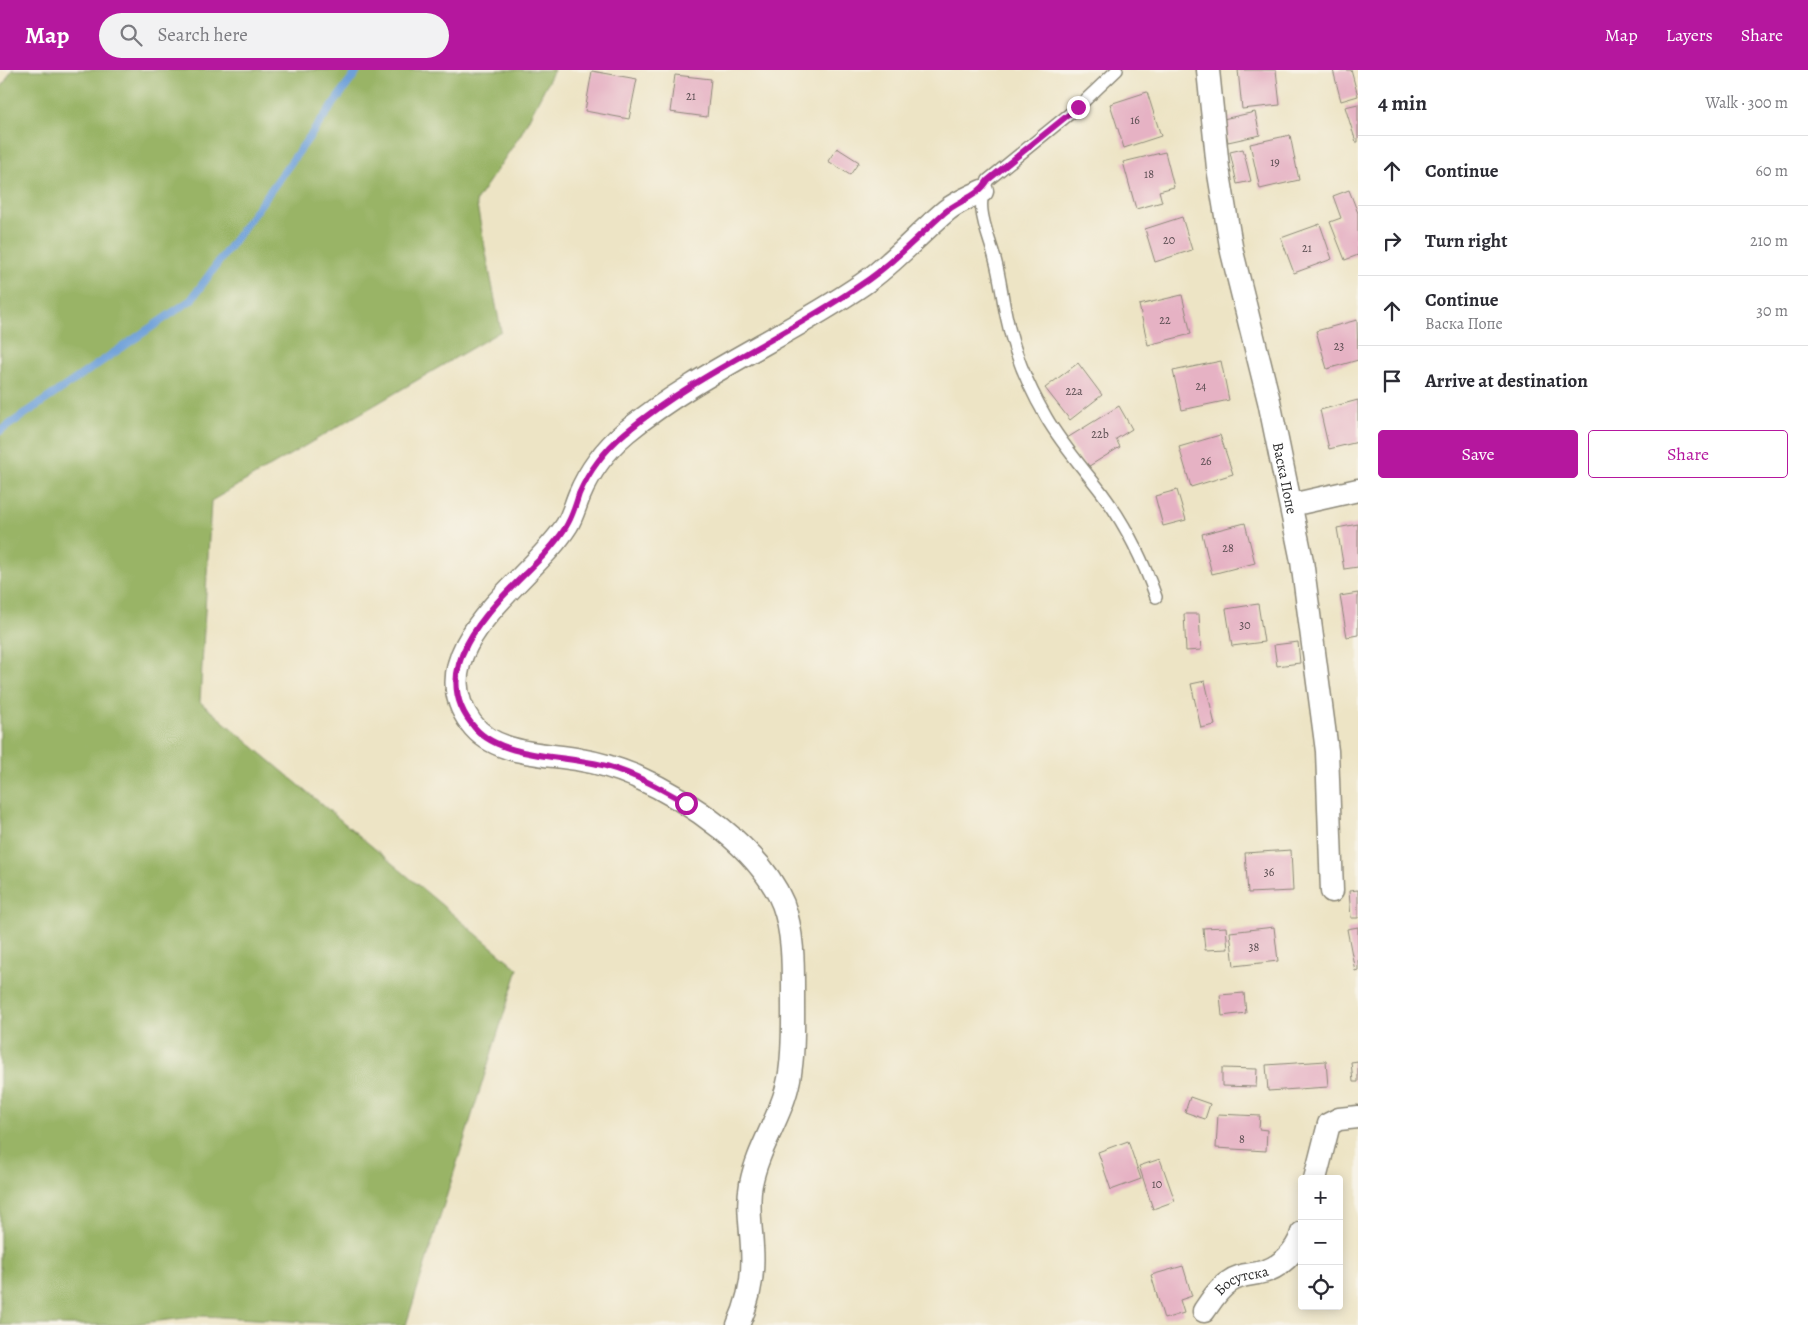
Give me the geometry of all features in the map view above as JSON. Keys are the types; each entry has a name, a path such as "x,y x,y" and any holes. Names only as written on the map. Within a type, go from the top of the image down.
{"street":[{"name":"Васка Попе","path":"1208,70 1218,168 1232,252 1269,401 1302,561 1327,750 1332,891"},
{"path":"738,1325 749,1293 752,1268 749,1213 752,1179 758,1160 782,1110 790,1078 793,975 790,933 782,903 760,866 736,842 686,803 660,788 608,766 504,747 484,737 469,721 460,701 457,688 460,660 473,631 548,550 569,523 588,477 611,447 625,433 706,377 861,285 886,266 951,207 982,191"},
{"path":"1291,506 1358,490"},
{"path":"1316,1175 1329,1124 1339,1119 1358,1117"},
{"name":"Босутска","path":"1204,1312 1229,1282 1240,1276 1259,1274 1272,1268 1293,1251 1298,1241"}],"lane":[{"path":"1117,70 1078,107 988,180 982,191 981,215 987,229 1000,279 1006,315 1013,340 1032,389 1063,443 1121,520 1136,548 1156,597"}],"green space":[{"path":"12,70 554,70 521,134 476,201 501,331 211,501 200,702 518,969 406,1325 357,1325 203,1316 124,1325 0,1325 0,90"}],"building":[{"path":"1238,70 1276,70 1280,105 1242,109"},
{"path":"1333,70 1351,70 1358,96 1341,101"},
{"path":"592,71 637,79 629,119 585,111"},
{"path":"675,75 711,79 707,117 670,112"},
{"path":"1147,92 1161,136 1124,148 1110,104"},
{"path":"1358,104 1358,142 1356,142 1345,107"},
{"path":"1255,112 1260,135 1228,142 1223,119"},
{"path":"1290,135 1299,180 1260,189 1250,144"},
{"path":"837,148 859,162 850,175 828,161"},
{"path":"1243,149 1251,181 1237,184 1230,152"},
{"path":"1165,152 1174,187 1159,191 1162,202 1136,209 1123,162"},
{"path":"1349,190 1358,213 1358,255 1345,260 1330,222 1341,218 1333,196"},
{"path":"1182,217 1192,250 1155,262 1145,229"},
{"path":"1320,224 1332,259 1294,273 1281,238"},
{"path":"1182,295 1191,334 1148,345 1139,305"},
{"path":"1357,320 1358,360 1327,369 1316,331"},
{"path":"1221,361 1229,400 1182,410 1173,371"},
{"path":"1078,363 1102,395 1070,420 1045,388"},
{"path":"1358,400 1358,442 1329,449 1320,410"},
{"path":"1119,406 1132,429 1116,439 1120,447 1086,468 1067,438"},
{"path":"1220,435 1233,474 1191,487 1179,447"},
{"path":"1177,490 1186,520 1163,526 1155,496"},
{"path":"1245,523 1255,563 1212,574 1202,534"},
{"path":"1358,524 1358,567 1344,569 1337,528"},
{"path":"1358,593 1358,635 1347,637 1340,596"},
{"path":"1258,604 1264,642 1232,646 1226,609"},
{"path":"1184,614 1199,614 1201,650 1186,651"},
{"path":"1298,642 1300,663 1277,666 1274,645"},
{"path":"1205,681 1215,725 1201,728 1191,684"},
{"path":"1291,850 1293,891 1248,893 1245,853"},
{"path":"1358,890 1358,918 1351,918 1349,891"},
{"path":"1226,927 1228,949 1205,950 1203,928"},
{"path":"1274,927 1278,961 1234,966 1230,932"},
{"path":"1358,927 1358,970 1355,971 1347,929"},
{"path":"1244,993 1246,1013 1222,1016 1220,995"},
{"path":"1326,1061 1328,1087 1268,1091 1266,1065"},
{"path":"1358,1061 1358,1082 1353,1082 1351,1062"},
{"path":"1222,1068 1257,1069 1256,1087 1222,1086"},
{"path":"1190,1097 1210,1104 1205,1119 1185,1112"},
{"path":"1218,1114 1260,1116 1259,1129 1267,1130 1266,1151 1216,1148"},
{"path":"1128,1141 1141,1179 1111,1190 1098,1152"},
{"path":"1160,1159 1175,1201 1153,1209 1139,1166"},
{"path":"1183,1266 1192,1296 1180,1300 1184,1313 1164,1319 1151,1275"}],"waterway":[{"path":"0,431 191,300 358,70"}],"route":[{"path":"686,803 633,775 608,766 504,747 484,737 469,721 460,701 457,688 457,674 465,645 473,631 484,618 548,550 569,523 580,492 588,477 598,462 625,433 667,402 706,377 861,285 886,266 951,207 982,191 988,180 1078,107"}]}
